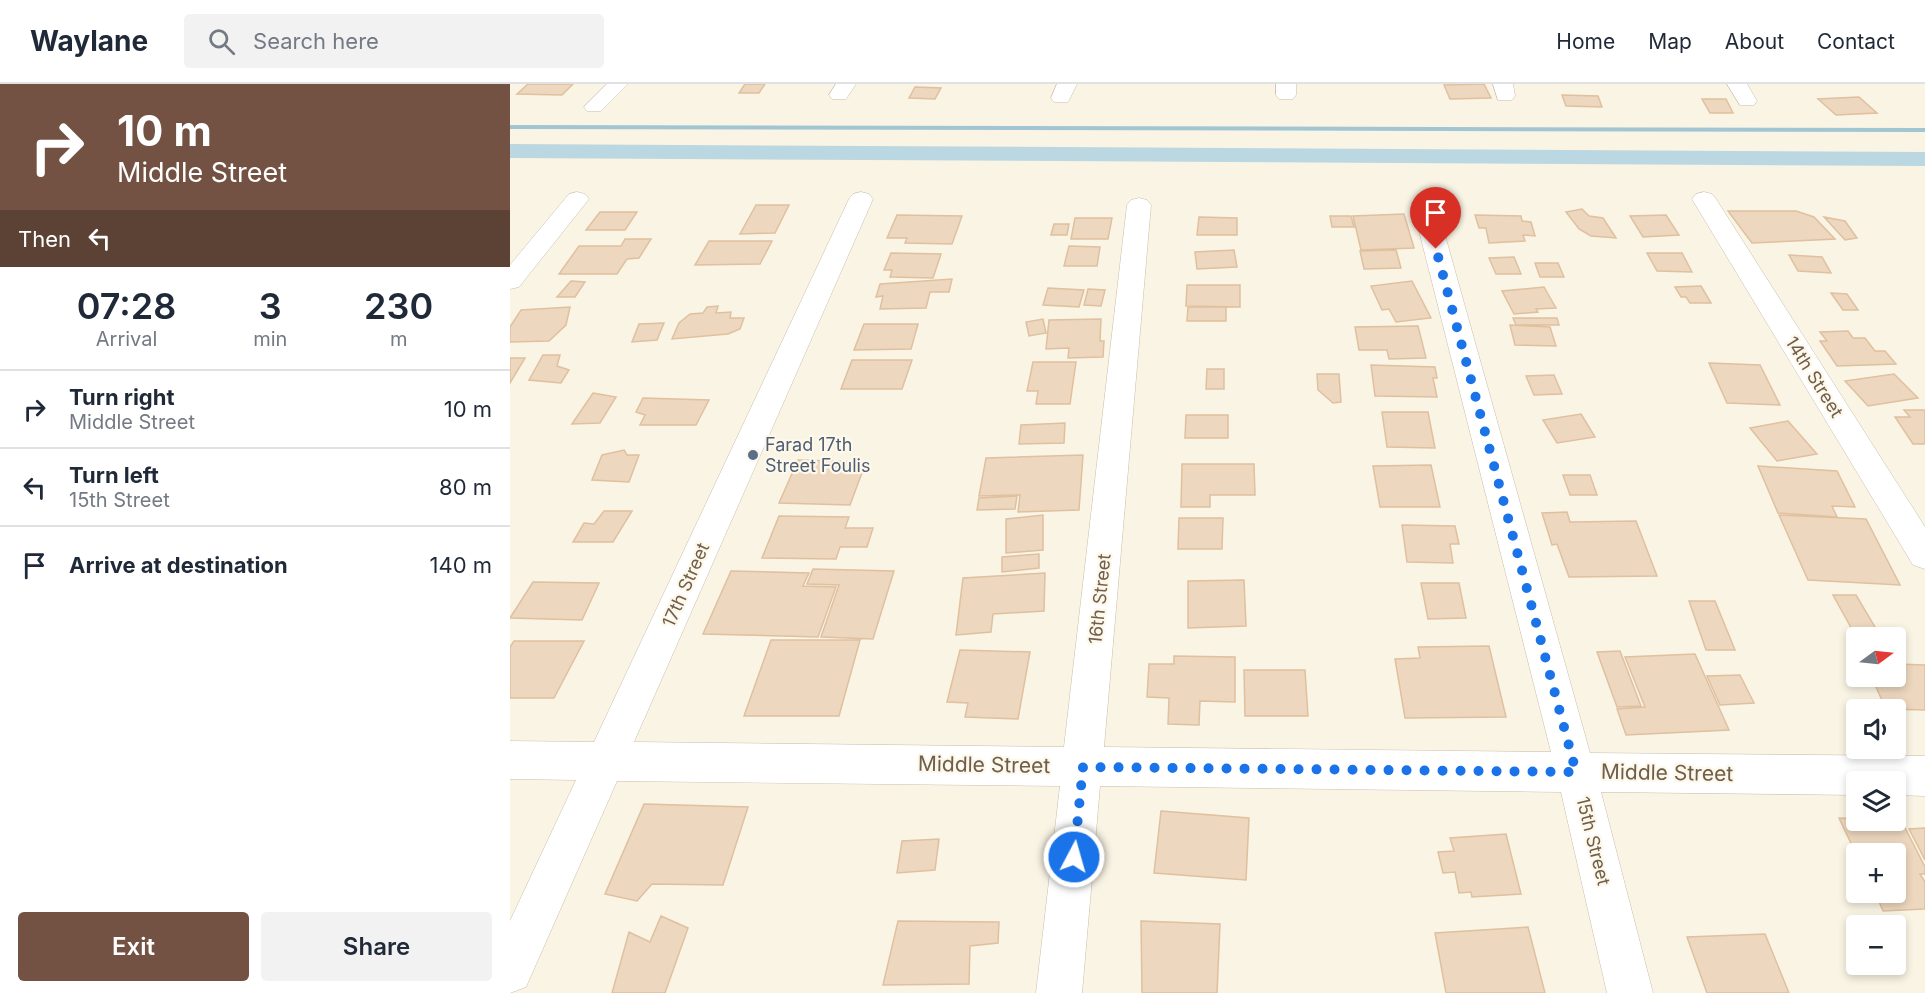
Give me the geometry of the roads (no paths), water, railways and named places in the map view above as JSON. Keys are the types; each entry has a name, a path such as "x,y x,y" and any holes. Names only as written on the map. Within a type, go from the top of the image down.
{"street":[{"path":"594,107 618,84"},
{"path":"510,281 578,198"},
{"name":"17th Street","path":"510,971 861,199"},
{"name":"14th Street","path":"1704,199 1925,555"},
{"name":"15th Street","path":"1424,203 1576,772 1630,993"},
{"name":"16th Street","path":"1059,993 1139,206"},
{"name":"Middle Street","path":"510,760 1925,776"}],"waterway":[{"path":"510,127 1925,130"},
{"path":"510,151 1925,159"}],"place":[{"name":"Farad 17th Street Foulis","path":"753,455"}]}
